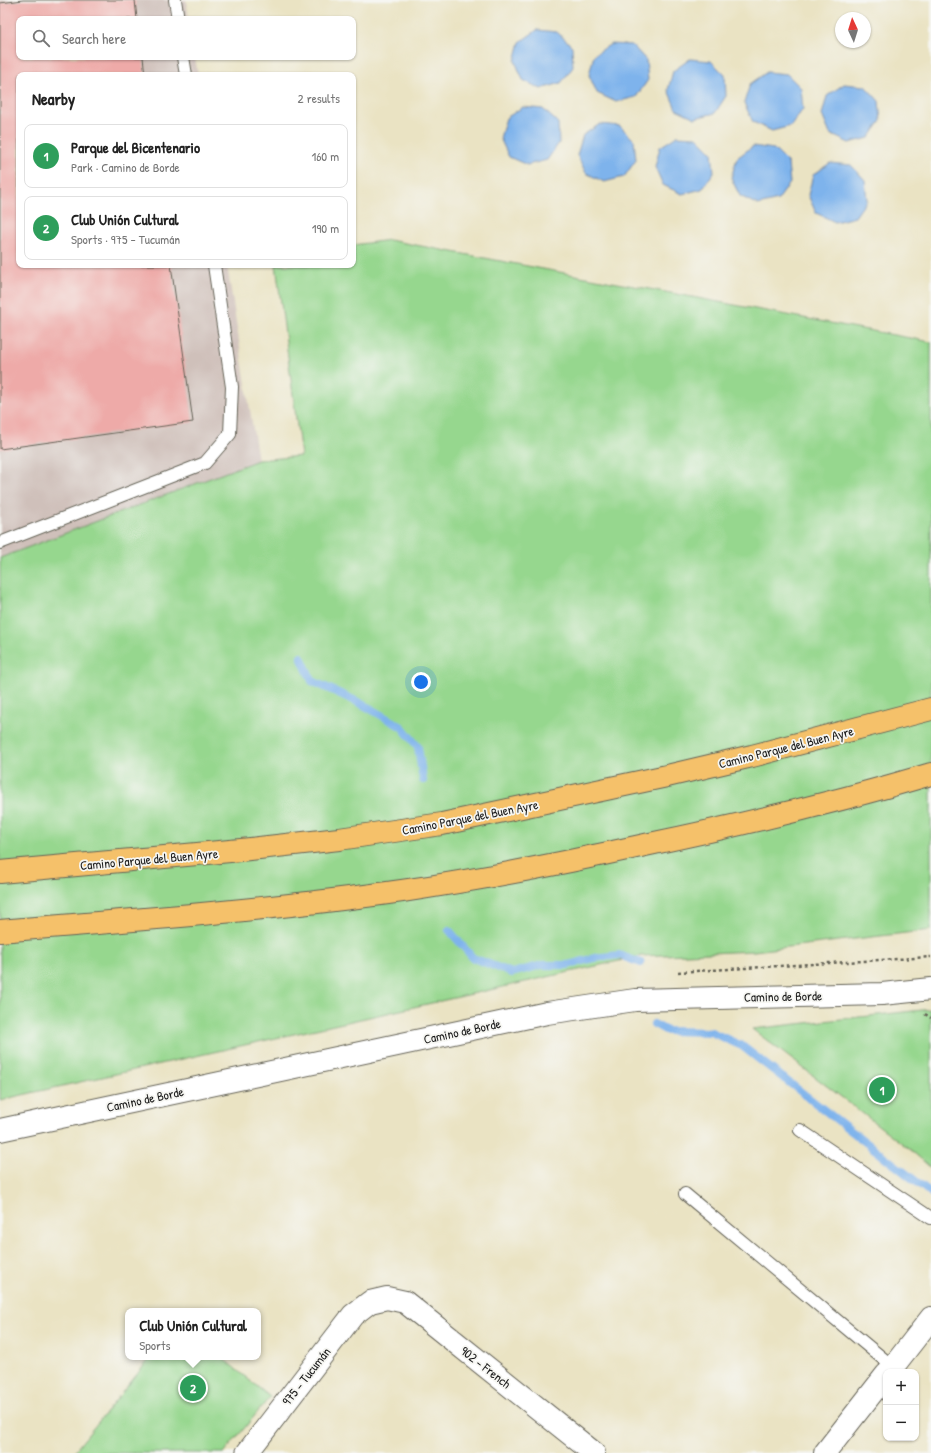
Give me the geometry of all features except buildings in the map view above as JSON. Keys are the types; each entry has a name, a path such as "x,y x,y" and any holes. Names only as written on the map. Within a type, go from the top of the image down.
{"highway":[{"name":"Camino Parque del Buen Ayre","path":"0,872 241,850 339,839 442,824 682,772 833,736 931,709"},
{"path":"0,931 236,911 402,891 478,879 568,862 773,817 931,774"}],"street":[{"name":"Camino de Borde","path":"0,1130 587,1006 635,1000 882,994 931,989"},
{"name":"902 - French","path":"370,1302 387,1298 405,1302 584,1450"},
{"name":"975 - Tucumán","path":"247,1453 353,1315 370,1302"},
{"path":"891,1369 931,1318"},
{"path":"825,1453 883,1380"}],"lane":[{"path":"175,0 178,16"},
{"path":"184,60 186,72"},
{"path":"0,543 205,463 230,434 232,387 214,268"},
{"path":"800,1130 931,1218"},
{"path":"685,1194 886,1369"}],"path":[{"path":"919,1010 931,1018"}],"shaded area":[{"path":"0,0 186,0 189,16 16,16 16,60 196,60 198,72 16,72 16,268 227,268 258,460 0,558"}],"green space":[{"path":"389,240 931,342 931,930 754,951 641,956 0,1100 0,558 258,460 301,456 276,268 356,268 356,245"},
{"path":"931,1009 931,1168 912,1151 752,1029"},
{"path":"149,1360 225,1360 270,1397 224,1453 73,1453"}],"water":[{"path":"537,30 557,32 572,46 573,67 561,83 541,89 523,80 515,61 520,42"},
{"path":"611,44 632,45 646,60 648,80 636,97 616,102 597,93 589,75 594,55"},
{"path":"690,59 711,61 725,75 726,96 715,113 695,118 676,109 668,90 673,71"},
{"path":"767,72 787,74 801,88 803,109 791,126 772,131 753,122 744,103 750,84"},
{"path":"844,84 865,86 879,101 881,121 869,138 849,143 830,134 822,115 827,96"},
{"path":"523,107 543,109 558,123 559,143 547,160 527,165 509,157 500,138 506,118"},
{"path":"600,124 620,126 634,140 636,160 624,177 604,182 586,173 577,155 583,135"},
{"path":"677,136 697,137 712,152 714,172 702,189 682,194 663,185 655,167 660,147"},
{"path":"753,146 774,149 788,163 790,183 778,200 758,205 740,196 731,178 737,158"},
{"path":"830,163 851,165 865,180 867,200 855,217 835,222 816,213 808,195 813,175"}],"waterway":[{"path":"301,657 312,681 360,703 402,727 418,747 423,780"},
{"path":"449,930 473,958 512,973 542,965 568,965 594,958 619,955 641,963"},
{"path":"654,1024 667,1031 711,1032 742,1046 931,1193"}],"place":[{"name":"Parque del Bicentenario","path":"882,1090"},
{"name":"Club Unión Cultural","path":"193,1388"}]}
